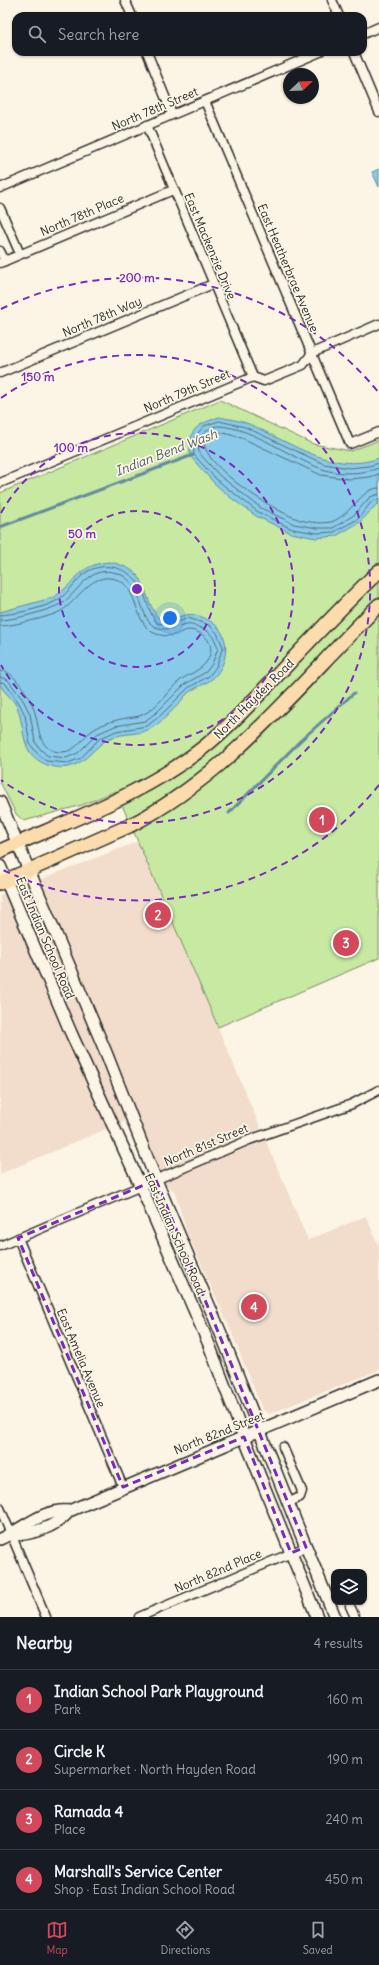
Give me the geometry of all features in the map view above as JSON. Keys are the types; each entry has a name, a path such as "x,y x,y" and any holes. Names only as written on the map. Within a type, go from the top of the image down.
{"main road":[{"name":"North Hayden Road","path":"0,851 116,802 149,784 203,748 228,727 318,634 344,604 379,572"},
{"name":"North Hayden Road","path":"3,882 135,824 203,780 250,739 379,605"},
{"name":"East Indian School Road","path":"2,807 107,1055 156,1180 222,1336 288,1503 336,1617"},
{"name":"East Indian School Road","path":"0,866 3,882 141,1187 208,1342 244,1437 317,1617"},
{"name":"North 82nd Street","path":"0,1540 11,1535 27,1535 62,1520 69,1511 123,1487 379,1380"}],"street":[{"path":"125,0 130,12"},
{"path":"332,0 337,12"},
{"path":"367,32 379,27"},
{"path":"149,56 172,114"},
{"name":"North 78th Street","path":"0,188 311,56"},
{"path":"356,56 379,112"},
{"name":"East Heatherbrae Avenue","path":"205,101 350,444 379,432"},
{"name":"East Mackenzie Drive","path":"147,125 173,190 253,377"},
{"name":"North 78th Place","path":"2,262 173,190"},
{"path":"0,208 20,254"},
{"path":"0,251 2,262"},
{"name":"North 78th Way","path":"0,373 214,284"},
{"name":"North 79th Street","path":"0,483 253,377 264,381 277,376 303,365 312,353 379,324"},
{"name":"North 81st Street","path":"0,1246 269,1132 352,1104 379,1090"},
{"name":"East Amelia Avenue","path":"18,1238 123,1487"},
{"path":"283,1447 302,1491 300,1497 288,1503"},
{"path":"0,1508 46,1617"},
{"name":"North 82nd Place","path":"138,1617 306,1547"},
{"path":"350,1606 355,1617"}],"highlighted area":[{"path":"156,1180 306,1547 291,1553 244,1437 123,1487 18,1238"}],"shaded area":[{"path":"139,841 308,1240 366,1216 379,1247 379,1370 269,1414 262,1409 230,1329 188,1235 174,1191 165,1184 137,1116 0,1174 0,895"}],"green space":[{"path":"220,400 313,444 351,451 379,440 379,958 218,1027 116,791 82,805 24,821 16,814 0,782 0,493"}],"water":[{"path":"379,169 379,187 372,172"},
{"path":"219,417 249,424 296,447 328,459 345,462 362,462 379,458 379,502 360,522 336,536 316,538 291,533 256,516 231,498 214,483 190,456 192,434 199,426"},
{"path":"110,562 124,566 133,571 143,585 149,602 160,620 190,614 205,618 218,627 223,636 226,649 223,663 217,674 212,679 188,693 170,713 154,727 143,732 119,735 110,738 99,745 85,759 74,765 62,768 49,766 37,760 32,755 26,744 17,707 0,685 0,612 52,598 60,593 91,566"}],"waterway":[{"name":"Indian Bend Wash","path":"0,527 193,455"},
{"path":"229,813 300,741 354,693"}],"place":[{"name":"Indian School Park Playground","path":"322,820"},
{"name":"Circle K","path":"158,915"},
{"name":"Ramada 4","path":"346,943"},
{"name":"Marshall's Service Center","path":"254,1307"}]}
